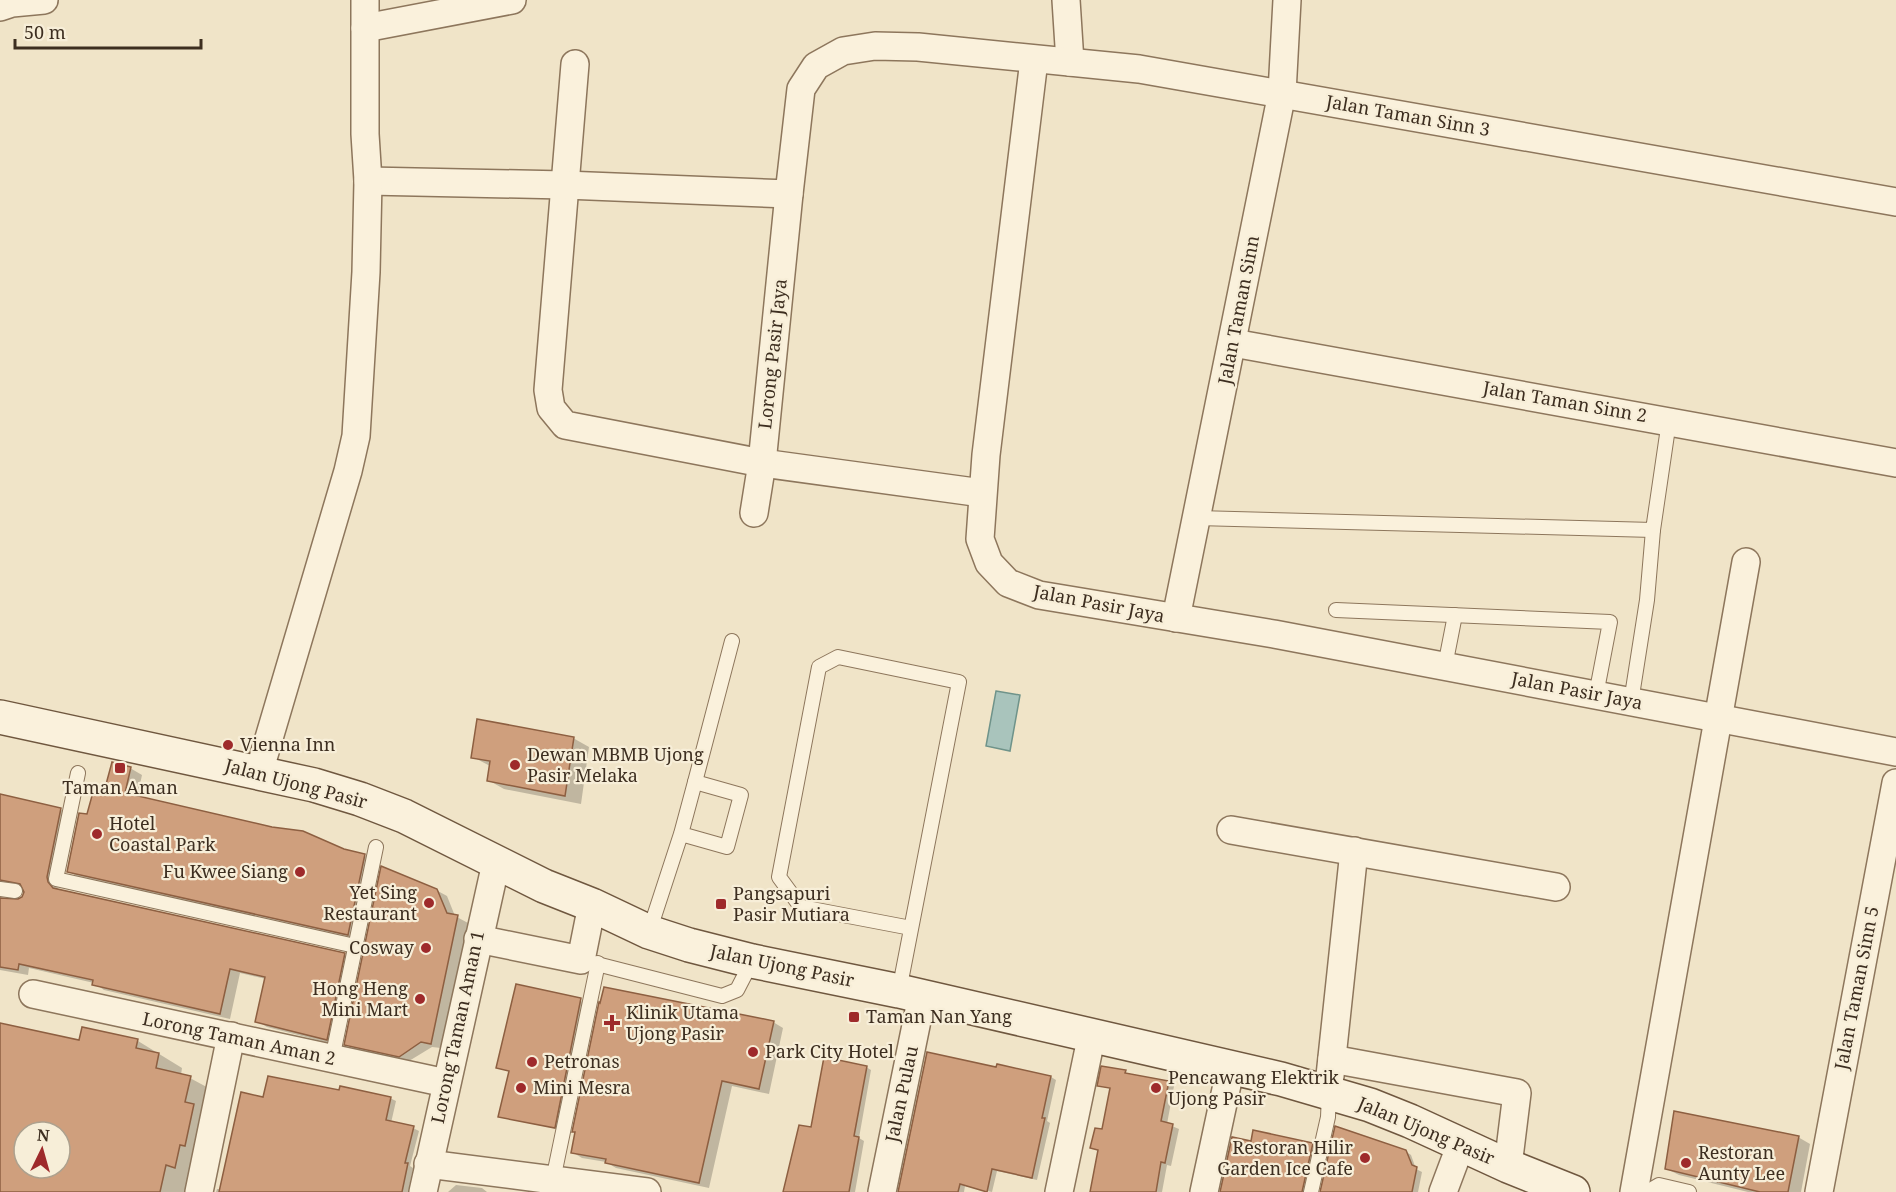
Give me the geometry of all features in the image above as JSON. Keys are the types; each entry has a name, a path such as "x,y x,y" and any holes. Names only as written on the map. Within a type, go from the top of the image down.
{"main road":[{"name":"Jalan Ujong Pasir","path":"0,717 314,785 405,816 544,886 592,905 649,932 689,945 752,961 911,994 1231,1066 1329,1093 1370,1105 1573,1192"}],"street":[{"path":"0,7 12,3 44,0"},
{"path":"259,772 348,471 356,436 366,272 368,181 365,134 365,0"},
{"path":"365,28 512,0"},
{"path":"1066,0 1070,62"},
{"name":"Jalan Taman Sinn","path":"1176,618 1282,93 1287,0"},
{"name":"Lorong Pasir Jaya","path":"754,513 762,463 801,89 816,66 843,51 875,46 918,47"},
{"name":"Jalan Taman Sinn 3","path":"918,47 1139,69 1896,202"},
{"name":"Jalan Pasir Jaya","path":"1034,60 982,492 980,539 989,563 1008,583 1039,595 1274,634 1896,752"},
{"path":"575,64 548,390 551,408 565,425 762,463 982,492"},
{"path":"368,181 565,185 789,194"},
{"name":"Jalan Taman Sinn 2","path":"1233,343 1896,463"},
{"path":"1634,1192 1746,562"},
{"name":"Jalan Taman Sinn 5","path":"1819,1192 1896,783"},
{"path":"1232,830 1556,887"},
{"path":"1329,1093 1354,852"},
{"name":"Lorong Taman Aman 1","path":"423,1192 496,863"},
{"path":"478,939 590,962 592,905"},
{"name":"Lorong Taman Aman 2","path":"33,994 446,1083"},
{"name":"Jalan Pulau","path":"882,1192 911,994"},
{"path":"1059,1192 1092,1034"},
{"path":"199,1192 231,1036"},
{"path":"1332,1059 1517,1093 1508,1166"},
{"path":"1204,1192 1231,1066"},
{"path":"1443,1192 1461,1144"},
{"path":"428,1164 647,1192"}],"lane":[{"path":"1631,702 1647,600 1653,530 1669,421"},
{"path":"1197,518 1653,530"},
{"path":"1336,610 1610,622 1596,695"},
{"path":"1445,666 1455,615"},
{"path":"649,932 681,834 732,641"},
{"path":"911,928 801,907 779,877 819,667 838,657 959,682 911,928 911,994"},
{"path":"78,773 56,879 355,946"},
{"path":"681,834 727,847 741,795 695,782"},
{"path":"332,1059 376,847"},
{"path":"0,889 15,891"},
{"path":"553,1180 590,962 722,996 737,990 752,961"},
{"path":"1311,1192 1328,1117 1329,1093"},
{"path":"1647,1192 1659,1185 1689,1192"}],"water":[{"path":"996,691 1020,695 1010,751 986,746"}],"building":[{"path":"477,719 574,737 565,796 487,781 490,761 471,758"},
{"path":"112,762 131,767 125,793 272,827 303,831 344,849 365,854 348,935 67,872 79,813 87,814 95,785 105,788"},
{"path":"0,794 61,808 47,877 53,888 345,953 327,1040 255,1022 265,977 230,969 220,1014 92,985 93,980 19,964 18,970 0,967 0,898 18,899 24,892 20,884 0,880"},
{"path":"381,866 437,889 447,913 458,915 431,1044 421,1042 399,1057 344,1045"},
{"path":"516,984 581,998 555,1128 498,1117 509,1071 496,1068"},
{"path":"604,987 774,1021 759,1089 722,1081 699,1183 605,1163 606,1159 571,1153 575,1132 572,1132"},
{"path":"0,1023 79,1040 82,1027 138,1039 136,1048 159,1053 156,1068 191,1076 185,1102 194,1104 185,1146 180,1145 175,1168 166,1165 160,1192 0,1192"},
{"path":"927,1052 1051,1076 1032,1178 992,1169 987,1192 960,1184 958,1192 898,1192"},
{"path":"824,1057 867,1066 854,1136 859,1137 849,1192 783,1192 799,1125 811,1127"},
{"path":"1101,1066 1169,1081 1161,1121 1173,1124 1165,1163 1161,1162 1156,1192 1090,1192 1098,1150 1090,1148 1095,1128 1102,1129 1110,1088 1097,1086"},
{"path":"268,1076 339,1090 340,1086 391,1097 386,1120 414,1126 405,1163 408,1163 402,1192 219,1192 241,1092 263,1097"},
{"path":"1674,1111 1799,1136 1788,1192 1760,1192 1665,1169"},
{"name":"Restoran Hilir Garden Ice Cafe","path":"1335,1126 1406,1150 1412,1165 1417,1167 1412,1192 1320,1192"},
{"path":"1253,1130 1313,1143 1302,1192 1220,1192 1232,1137 1251,1141"}],"place":[{"name":"Vienna Inn","path":"228,745"},
{"name":"Dewan MBMB Ujong Pasir Melaka","path":"515,765"},
{"name":"Taman Aman","path":"120,768"},
{"name":"Hotel Coastal Park","path":"97,834"},
{"name":"Fu Kwee Siang","path":"300,872"},
{"name":"Yet Sing Restaurant","path":"429,903"},
{"name":"Pangsapuri Pasir Mutiara","path":"721,904"},
{"name":"Cosway","path":"426,948"},
{"name":"Hong Heng Mini Mart","path":"420,999"},
{"name":"Taman Nan Yang","path":"854,1017"},
{"name":"Klinik Utama Ujong Pasir","path":"612,1023"},
{"name":"Park City Hotel","path":"753,1052"},
{"name":"Petronas","path":"532,1062"},
{"name":"Mini Mesra","path":"521,1088"},
{"name":"Pencawang Elektrik Ujong Pasir","path":"1156,1088"},
{"name":"Restoran Hilir Garden Ice Cafe","path":"1365,1158"},
{"name":"Restoran Aunty Lee","path":"1686,1163"}]}
